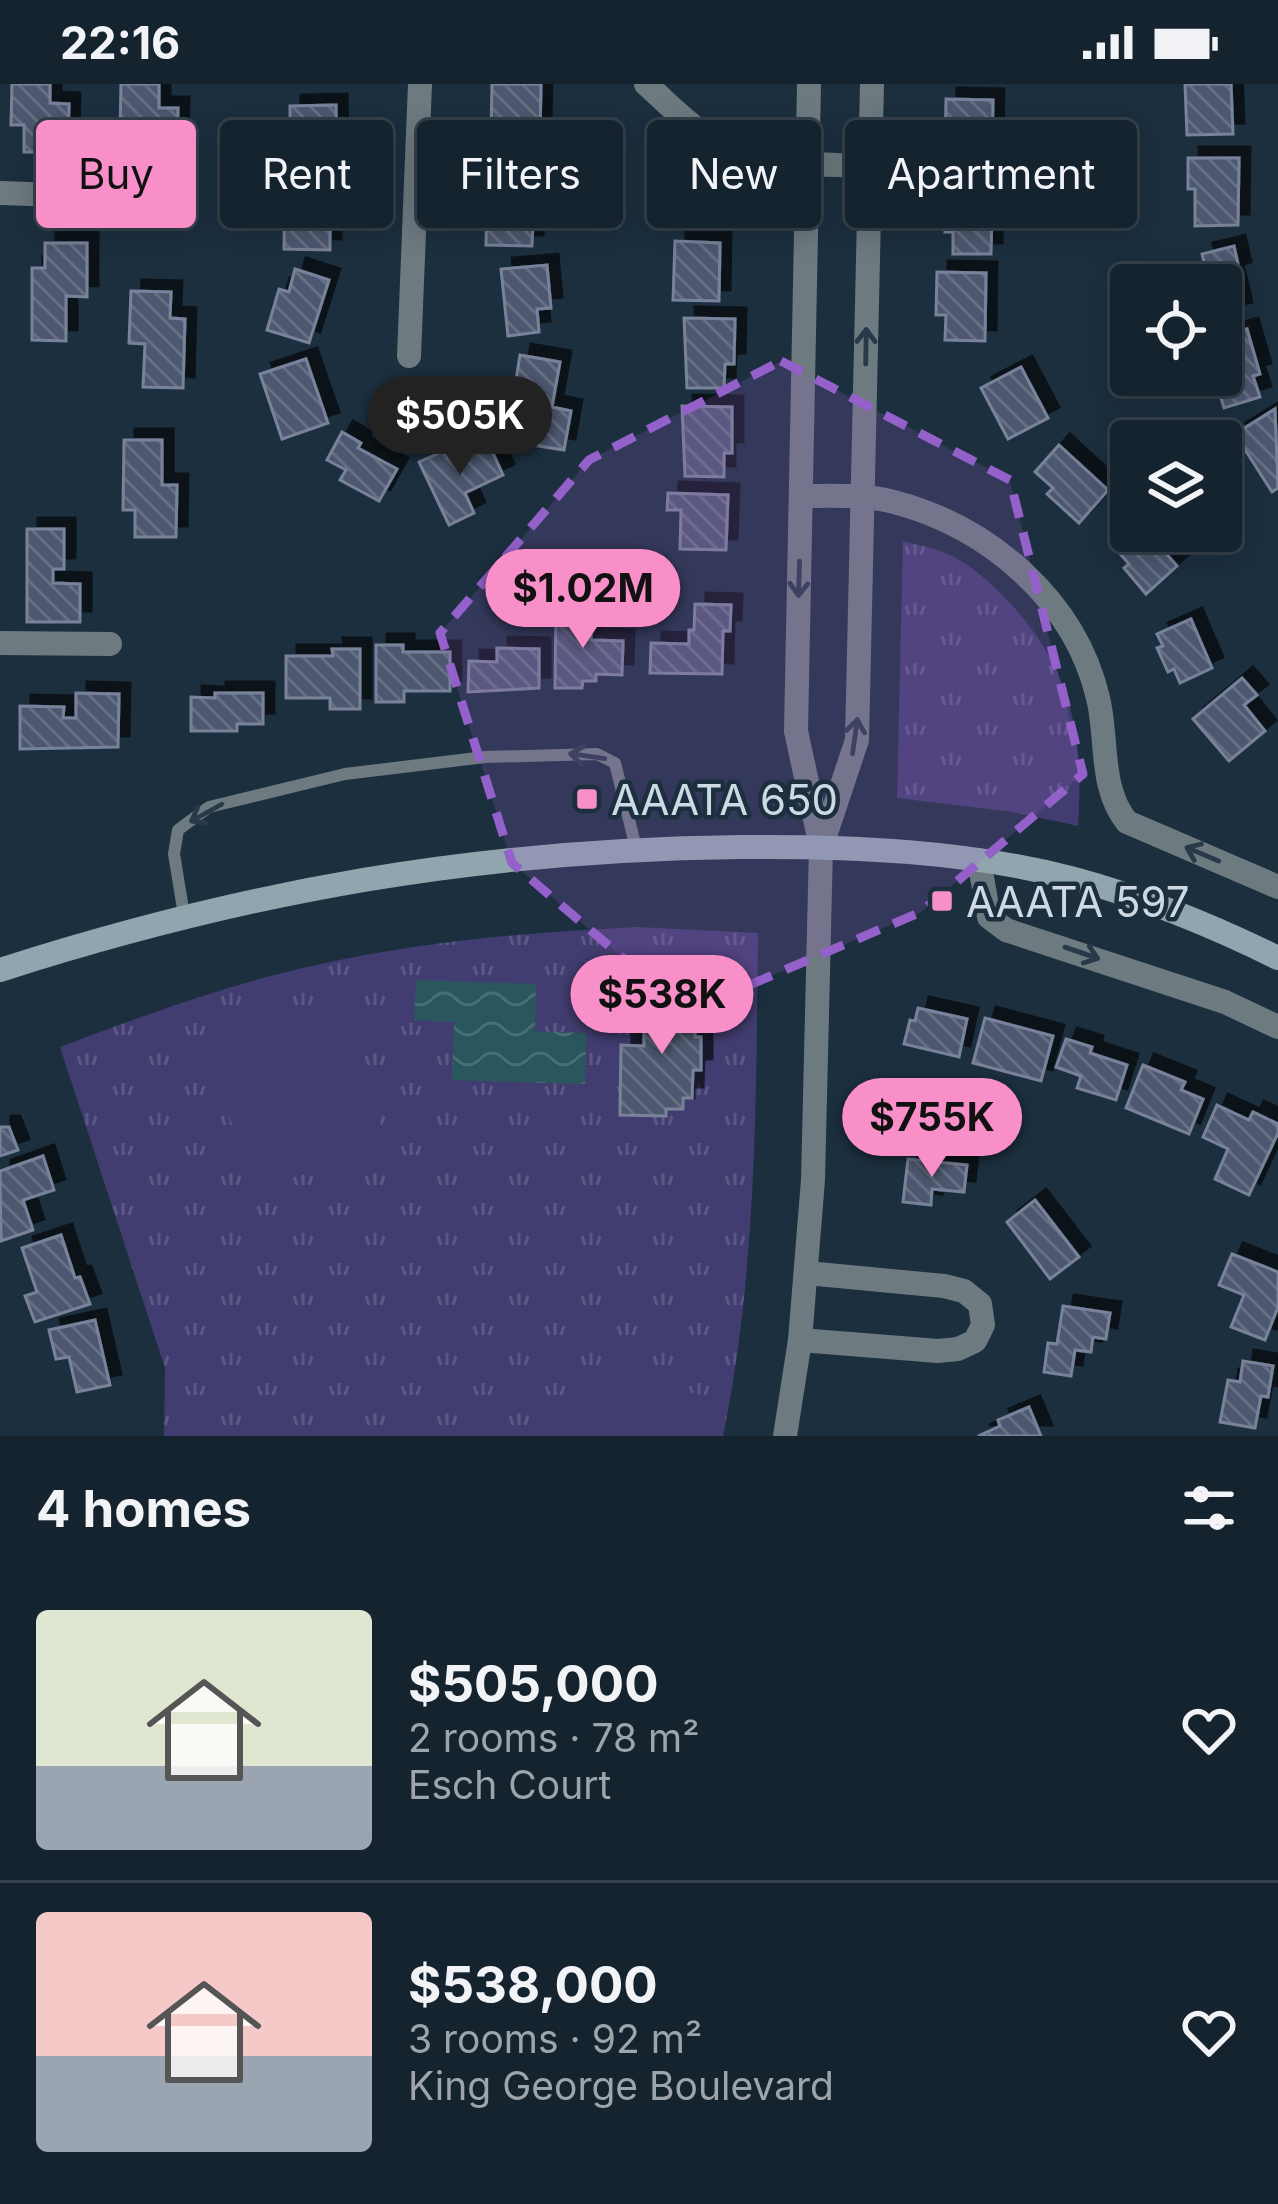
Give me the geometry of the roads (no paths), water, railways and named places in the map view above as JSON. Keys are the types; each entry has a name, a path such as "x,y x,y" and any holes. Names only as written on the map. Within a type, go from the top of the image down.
{"main road":[{"path":"0,970 184,915 341,881 531,855 636,848 821,848 979,860 1126,894 1224,931 1278,958"}],"street":[{"path":"409,356 420,84"},
{"path":"646,84 687,120"},
{"path":"808,120 809,84"},
{"path":"871,120 872,84"},
{"path":"0,193 36,194"},
{"path":"785,1436 800,1340 813,1180 821,848 796,731 806,228"},
{"path":"821,848 857,740 869,228"},
{"path":"802,496 894,502 969,532 1009,559 1042,588 1084,658 1097,692 1111,796 1126,822 1278,887"},
{"path":"0,644 110,644"},
{"path":"979,860 989,917 1006,930 1225,1002 1278,1027"},
{"path":"800,1340 938,1352 975,1342 983,1325 980,1304 964,1291 806,1274"}],"lane":[{"path":"184,915 174,854 178,830 209,807 345,774 485,757 597,754 615,763 636,848"}],"water":[{"path":"416,980 536,984 535,1031 586,1033 585,1084 452,1080 454,1022 414,1020"}],"place":[{"name":"AAATA 650","path":"587,799"},
{"name":"AAATA 597","path":"942,901"}]}
